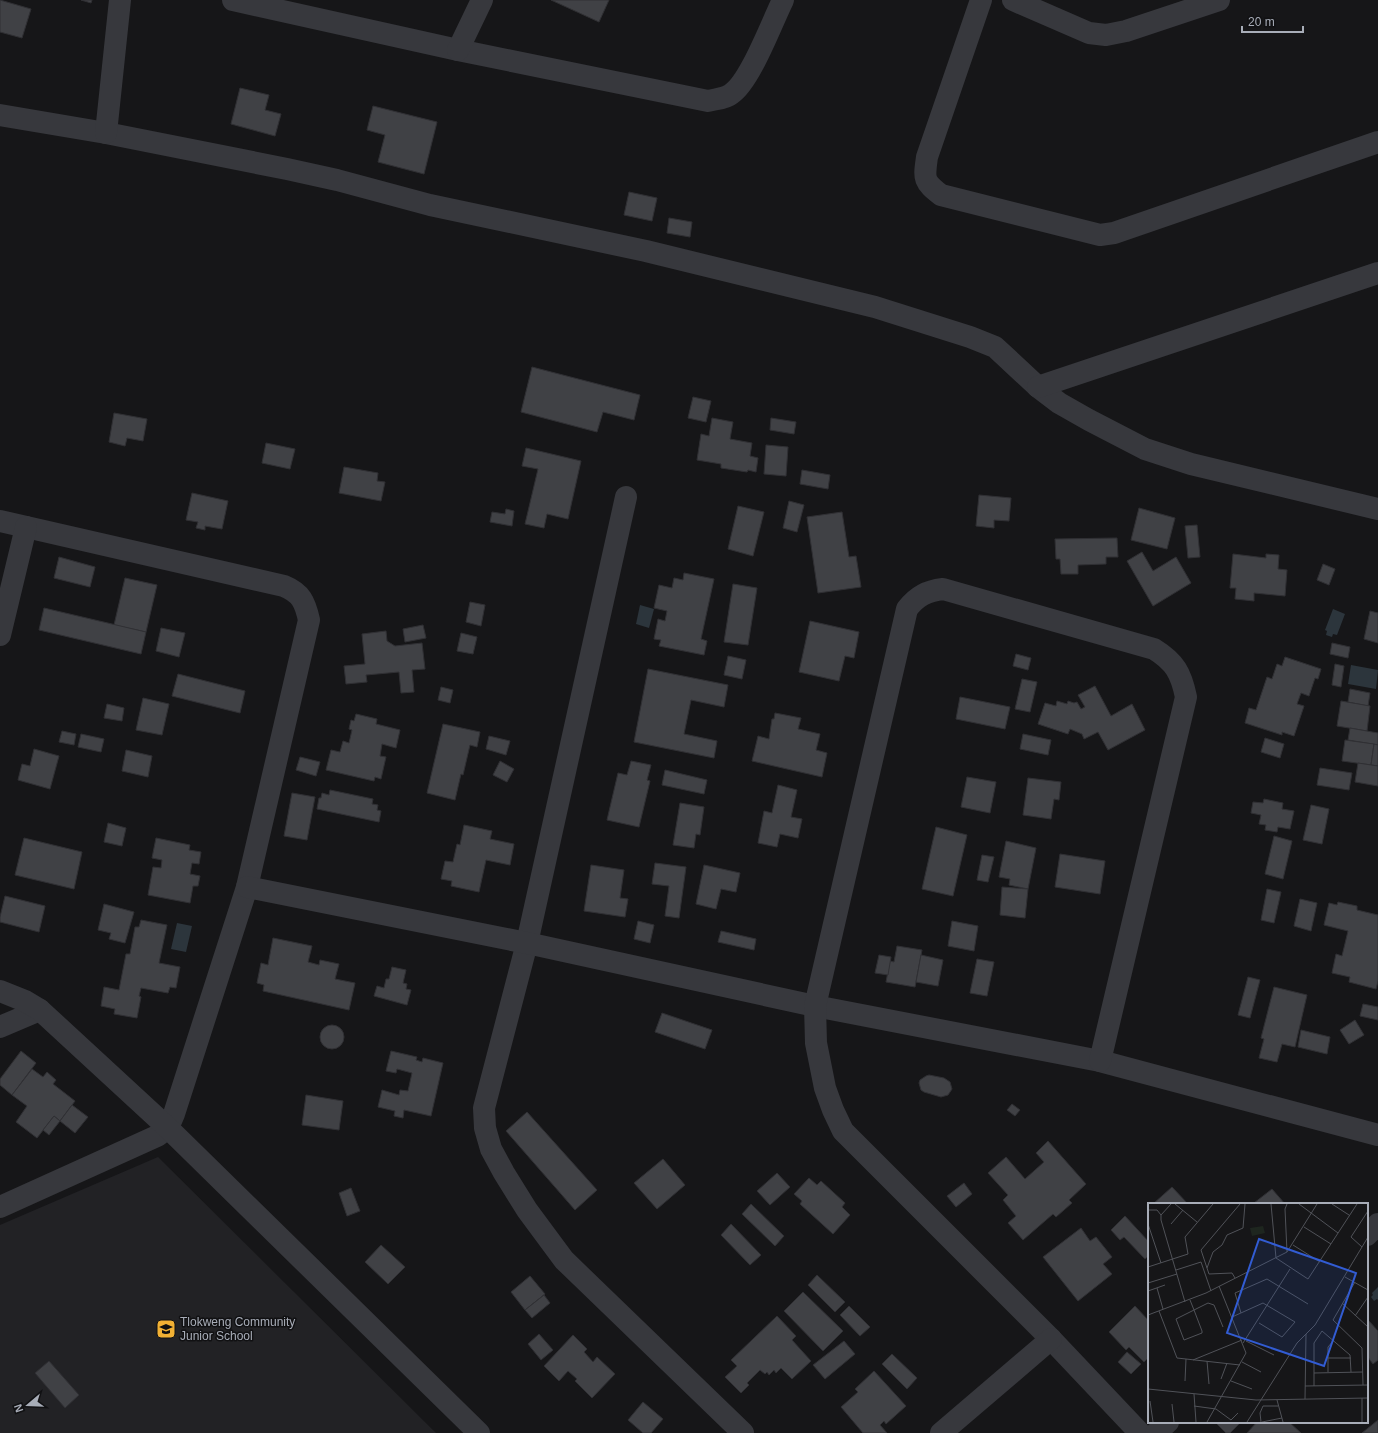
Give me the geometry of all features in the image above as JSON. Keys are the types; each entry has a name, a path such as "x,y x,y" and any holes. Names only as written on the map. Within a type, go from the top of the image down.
{"street":[{"path":"106,133 120,0"},
{"path":"233,0 458,50 708,101 730,96 741,85 751,68 783,0"},
{"path":"458,50 482,0"},
{"path":"981,0 927,157 925,170 926,181 941,195 1100,235 1114,233 1378,142"},
{"path":"1014,0 1089,33 1106,35 1126,31 1219,0"},
{"path":"0,115 106,133 302,172 430,205 646,251 875,307 970,337 995,347 1038,387 1060,403 1145,449 1191,464 1378,509"},
{"path":"1038,387 1378,273"},
{"path":"626,497 527,943 484,1108 485,1128 491,1149 504,1173 527,1210 564,1260 742,1433"},
{"path":"0,521 284,586 294,590 301,597 306,608 308,620 247,887 174,1114 168,1128 157,1136 0,1208"},
{"path":"0,635 26,527"},
{"path":"1100,1061 1186,697 1183,683 1177,669 1166,656 1154,649 943,588 931,590 913,601 907,609 815,1006 816,1043 826,1088 833,1110 843,1131 1051,1339 1140,1433"},
{"path":"247,887 527,943 815,1006 1100,1061 1378,1135"},
{"path":"0,991 25,1001 40,1010 168,1128 479,1433"},
{"path":"0,1027 40,1010"},
{"path":"1368,1233 1378,1224"},
{"path":"940,1433 1051,1339"},
{"path":"1156,1433 1167,1423"}],"shaded area":[{"path":"640,605 654,609 649,628 636,624"},
{"path":"1333,609 1345,614 1337,635 1333,634 1332,637 1326,635 1327,631 1325,630"},
{"path":"1351,665 1378,670 1376,689 1348,684"},
{"path":"177,923 192,926 186,952 171,949"},
{"name":"Tlokweng Community Junior School","path":"158,1157 436,1433 0,1433 0,1225"},
{"path":"1378,1287 1378,1300 1377,1299 1374,1301 1371,1297 1373,1295 1372,1293"}],"building":[{"path":"0,0 31,9 22,38 0,32"},
{"path":"81,0 92,0 91,3"},
{"path":"551,0 609,0 599,22"},
{"path":"240,88 269,95 265,110 281,114 275,136 231,124"},
{"path":"373,106 437,122 424,174 378,162 385,135 367,130"},
{"path":"629,192 657,198 652,221 624,215"},
{"path":"669,218 692,222 690,237 667,233"},
{"path":"532,367 640,395 634,420 603,412 597,432 521,412"},
{"path":"693,397 711,401 706,422 688,418"},
{"path":"114,413 147,419 143,441 127,438 125,446 109,442"},
{"path":"712,418 733,422 730,439 752,443 750,456 758,458 756,472 721,468 721,464 697,460 701,434 709,436"},
{"path":"771,418 796,422 794,434 770,430"},
{"path":"266,443 295,449 290,469 262,463"},
{"path":"766,445 788,447 786,476 764,474"},
{"path":"526,448 581,461 568,519 547,514 544,528 525,524 538,469 522,466"},
{"path":"344,467 378,473 377,481 385,482 381,501 339,493"},
{"path":"802,470 830,475 828,489 800,484"},
{"path":"192,493 228,501 222,529 205,526 205,530 196,528 198,522 186,520"},
{"path":"979,495 1011,498 1009,521 994,520 994,528 976,526"},
{"path":"789,501 804,505 797,532 783,528"},
{"path":"738,506 764,512 753,556 728,549"},
{"path":"1139,508 1175,518 1167,549 1131,540"},
{"path":"506,509 514,511 512,526 490,522 492,512 505,514"},
{"path":"842,512 849,557 856,556 861,587 818,593 807,517"},
{"path":"1197,525 1200,557 1188,558 1185,526"},
{"path":"1117,538 1118,557 1106,557 1106,564 1078,565 1078,574 1061,574 1060,559 1056,559 1055,539"},
{"path":"1142,552 1153,571 1176,557 1191,583 1153,606 1127,561"},
{"path":"1233,554 1266,558 1266,554 1279,555 1278,569 1287,570 1285,596 1254,593 1254,601 1235,599 1236,588 1230,588"},
{"path":"59,557 95,567 90,587 54,578"},
{"path":"1323,564 1335,569 1329,585 1317,580"},
{"path":"684,573 714,579 701,639 707,641 704,655 659,646 661,640 654,639 658,619 665,621 667,611 654,608 659,585 672,588 674,578 683,580"},
{"path":"125,578 157,585 146,632 114,625"},
{"path":"733,584 757,588 748,645 724,642"},
{"path":"470,602 485,605 481,626 466,622"},
{"path":"44,608 146,632 141,654 39,630"},
{"path":"1370,611 1378,613 1378,643 1364,639"},
{"path":"810,621 859,632 854,658 845,656 839,681 799,672"},
{"path":"423,625 426,638 405,642 403,629"},
{"path":"161,628 185,633 179,657 156,651"},
{"path":"386,631 387,641 395,646 422,643 425,669 412,670 414,692 401,693 399,672 366,675 367,682 346,684 344,666 365,664 362,634"},
{"path":"461,633 477,637 473,654 457,651"},
{"path":"1332,643 1350,647 1348,658 1330,654"},
{"path":"1016,654 1031,658 1028,670 1013,666"},
{"path":"728,656 746,660 742,679 724,675"},
{"path":"1285,657 1321,669 1318,679 1315,678 1309,696 1301,693 1297,704 1304,706 1294,736 1282,732 1282,735 1245,723 1249,708 1256,710 1267,677 1272,679 1277,664 1282,666"},
{"path":"1335,664 1344,666 1341,687 1332,685"},
{"path":"648,669 728,685 724,707 691,700 684,734 717,741 714,758 634,742"},
{"path":"178,674 245,691 240,713 172,696"},
{"path":"1022,679 1037,682 1030,712 1015,709"},
{"path":"1095,686 1111,716 1132,704 1145,730 1108,750 1098,732 1084,739 1082,734 1070,729 1068,734 1038,724 1045,703 1056,706 1057,701 1067,704 1068,701 1074,703 1077,702 1081,709 1085,707 1078,695"},
{"path":"441,687 453,690 450,703 438,700"},
{"path":"1350,689 1370,693 1368,706 1348,702"},
{"path":"960,697 1010,707 1005,729 956,719"},
{"path":"143,698 169,704 162,735 136,730"},
{"path":"1341,701 1370,706 1367,731 1337,726"},
{"path":"107,704 124,708 122,721 104,718"},
{"path":"775,713 801,718 798,729 820,734 816,750 827,753 822,777 752,761 758,736 769,739 772,719 774,719"},
{"path":"356,714 377,719 376,724 400,730 396,748 382,744 380,756 386,757 381,779 375,777 374,781 326,770 331,750 340,752 343,741 349,743 352,730 349,729 351,720 354,721"},
{"path":"443,724 480,732 477,747 470,745 455,800 427,793"},
{"path":"1350,728 1378,733 1378,745 1348,740"},
{"path":"62,731 76,734 74,745 59,742"},
{"path":"81,734 104,739 101,752 78,747"},
{"path":"1023,734 1051,740 1048,755 1020,749"},
{"path":"489,736 510,741 506,755 486,749"},
{"path":"1265,738 1284,744 1280,758 1261,752"},
{"path":"1345,740 1374,744 1371,765 1342,761"},
{"path":"1374,744 1378,745 1378,766 1371,765"},
{"path":"34,749 59,756 50,789 18,780 22,764 30,766"},
{"path":"126,750 152,756 148,777 122,771"},
{"path":"300,757 320,762 316,776 296,770"},
{"path":"500,761 514,769 507,782 493,775"},
{"path":"631,761 651,765 647,780 650,781 639,827 607,820 618,773 627,775"},
{"path":"1358,763 1378,766 1378,786 1355,782"},
{"path":"1320,768 1352,773 1349,790 1317,785"},
{"path":"665,770 707,780 704,794 662,785"},
{"path":"967,777 996,782 990,813 961,807"},
{"path":"1028,778 1061,782 1059,800 1054,799 1051,819 1023,815"},
{"path":"778,785 797,790 791,817 802,819 798,838 780,834 777,847 758,843 764,811 772,813"},
{"path":"330,790 373,799 372,804 378,805 377,810 381,811 379,822 317,809 319,798 321,798 322,793 329,795"},
{"path":"292,793 315,797 307,840 284,836"},
{"path":"1264,799 1283,803 1282,809 1294,811 1290,829 1278,827 1277,832 1265,830 1266,825 1259,824 1261,815 1251,813 1253,802 1263,803"},
{"path":"680,803 704,807 700,835 696,834 694,848 673,845"},
{"path":"1311,805 1329,809 1322,844 1303,840"},
{"path":"108,823 126,828 122,846 104,842"},
{"path":"464,825 492,831 490,839 514,844 510,865 486,860 479,892 451,886 452,881 441,879 445,861 453,862 457,844 460,845"},
{"path":"936,827 967,835 953,896 922,889"},
{"path":"1274,836 1292,841 1283,879 1265,874"},
{"path":"24,838 82,852 74,889 15,875"},
{"path":"156,838 190,845 189,850 201,852 199,864 192,863 190,874 200,876 198,886 193,886 190,903 148,895 153,867 161,868 162,860 152,858"},
{"path":"1006,841 1036,848 1028,889 1009,885 1010,879 999,877"},
{"path":"1060,854 1105,861 1100,894 1055,887"},
{"path":"982,855 994,857 988,882 977,880"},
{"path":"655,863 686,867 679,918 665,916 669,886 652,884"},
{"path":"591,865 624,870 620,898 628,899 625,917 584,911"},
{"path":"704,865 740,873 736,892 721,889 716,909 696,904"},
{"path":"1002,887 1028,889 1025,918 1000,915"},
{"path":"1267,889 1281,892 1274,923 1261,920"},
{"path":"5,896 45,906 39,932 0,922"},
{"path":"1300,899 1317,903 1311,931 1294,926"},
{"path":"1338,902 1357,906 1357,910 1378,915 1378,981 1376,989 1349,982 1350,977 1332,973 1336,954 1342,956 1348,931 1324,925 1329,903 1337,905"},
{"path":"104,904 134,912 125,943 109,939 111,933 98,930"},
{"path":"141,920 167,925 159,963 180,967 176,988 170,987 168,993 141,988 137,1018 114,1014 115,1009 101,1006 104,987 119,990 126,954 130,954 135,927 139,927"},
{"path":"638,921 654,925 650,943 634,939"},
{"path":"952,921 978,926 974,951 948,946"},
{"path":"721,931 756,939 754,950 718,942"},
{"path":"273,938 312,946 308,962 319,965 320,960 339,964 335,979 355,983 349,1010 263,991 264,985 257,983 261,963 268,965"},
{"path":"897,946 922,950 915,987 886,982 890,961 894,962"},
{"path":"879,955 891,957 888,975 875,973"},
{"path":"921,955 943,960 938,986 916,982"},
{"path":"977,959 994,962 987,996 970,993"},
{"path":"392,967 406,970 403,983 407,984 406,989 411,990 407,1005 374,996 377,986 384,988 386,979 389,979"},
{"path":"1248,977 1260,980 1250,1018 1238,1015"},
{"path":"1274,987 1307,995 1295,1047 1282,1044 1277,1062 1259,1058 1264,1039 1261,1038"},
{"path":"1363,1004 1378,1007 1378,1020 1360,1016"},
{"path":"662,1013 712,1030 705,1049 655,1032"},
{"path":"1355,1020 1364,1035 1349,1044 1340,1030"},
{"path":"332,1025 341,1028 344,1037 341,1046 332,1049 323,1046 320,1037 323,1028"},
{"path":"1301,1030 1330,1037 1327,1054 1298,1047"},
{"path":"21,1051 36,1063 12,1095 0,1085 0,1079"},
{"path":"391,1051 417,1057 416,1060 422,1062 423,1058 443,1063 431,1116 404,1110 403,1118 394,1116 395,1111 378,1107 382,1090 399,1095 400,1090 408,1091 412,1073 397,1069 396,1073 386,1071"},
{"path":"32,1069 43,1077 47,1072 56,1080 53,1084 75,1101 60,1121 54,1116 37,1138 16,1122 27,1106 12,1095"},
{"path":"929,1075 944,1078 950,1082 952,1089 948,1095 941,1097 921,1090 919,1083 920,1080"},
{"path":"306,1095 343,1101 339,1130 302,1125"},
{"path":"1012,1104 1020,1110 1015,1116 1007,1110"},
{"path":"72,1105 88,1117 75,1133 60,1121"},
{"path":"527,1112 597,1190 575,1210 506,1131"},
{"path":"54,1116 60,1121 49,1135 43,1130"},
{"path":"1048,1141 1086,1184 1069,1200 1072,1203 1056,1217 1053,1214 1023,1240 1008,1223 1016,1216 1003,1200 1008,1195 988,1173 1006,1157 1025,1179 1044,1162 1036,1153"},
{"path":"663,1159 685,1185 657,1209 634,1183"},
{"path":"777,1173 790,1187 770,1205 757,1191"},
{"path":"809,1178 817,1185 821,1181 845,1203 842,1207 850,1215 833,1234 800,1204 802,1201 794,1194"},
{"path":"964,1183 972,1194 956,1207 947,1196"},
{"path":"1172,1187 1187,1203 1154,1203"},
{"path":"351,1188 360,1211 347,1216 339,1193"},
{"path":"1272,1189 1284,1203 1254,1203"},
{"path":"751,1204 784,1236 775,1246 742,1214"},
{"path":"1125,1216 1148,1241 1148,1256 1145,1259 1124,1237 1120,1240 1111,1230"},
{"path":"731,1224 761,1255 750,1265 721,1235"},
{"path":"1081,1228 1090,1241 1096,1237 1112,1257 1103,1264 1112,1274 1078,1301 1043,1257"},
{"path":"381,1245 405,1267 388,1284 365,1262"},
{"path":"817,1275 845,1302 835,1312 808,1285"},
{"path":"530,1276 545,1294 525,1310 511,1292"},
{"path":"803,1292 843,1331 823,1351 784,1311"},
{"path":"544,1295 550,1303 532,1318 525,1310"},
{"path":"849,1306 870,1327 860,1336 840,1315"},
{"path":"1135,1306 1148,1320 1148,1358 1144,1362 1129,1347 1126,1350 1109,1332"},
{"path":"777,1316 796,1336 792,1340 811,1361 792,1379 781,1368 776,1373 774,1370 769,1375 767,1372 765,1374 760,1370 747,1383 749,1385 741,1393 725,1377 737,1366 731,1360"},
{"path":"1369,1321 1378,1331 1378,1360 1373,1364 1368,1357"},
{"path":"539,1334 553,1350 541,1360 528,1344"},
{"path":"573,1335 587,1349 584,1352 593,1362 597,1357 615,1374 592,1398 575,1381 577,1379 568,1371 559,1381 544,1366"},
{"path":"844,1341 855,1354 825,1379 813,1365"},
{"path":"1127,1352 1141,1364 1131,1374 1118,1362"},
{"path":"892,1354 917,1378 907,1389 882,1364"},
{"path":"49,1361 79,1395 65,1408 35,1373"},
{"path":"874,1371 906,1406 886,1424 884,1421 880,1425 887,1433 863,1433 841,1407 858,1392 855,1389"},
{"path":"643,1402 663,1419 651,1433 643,1433 628,1420"},
{"path":"1378,1420 1378,1433 1362,1433"},
{"path":"1240,1423 1230,1433 1226,1433 1217,1424"},
{"path":"1256,1423 1290,1423 1301,1433 1247,1433"}],"place":[{"name":"Tlokweng Community Junior School","path":"166,1329"}]}
